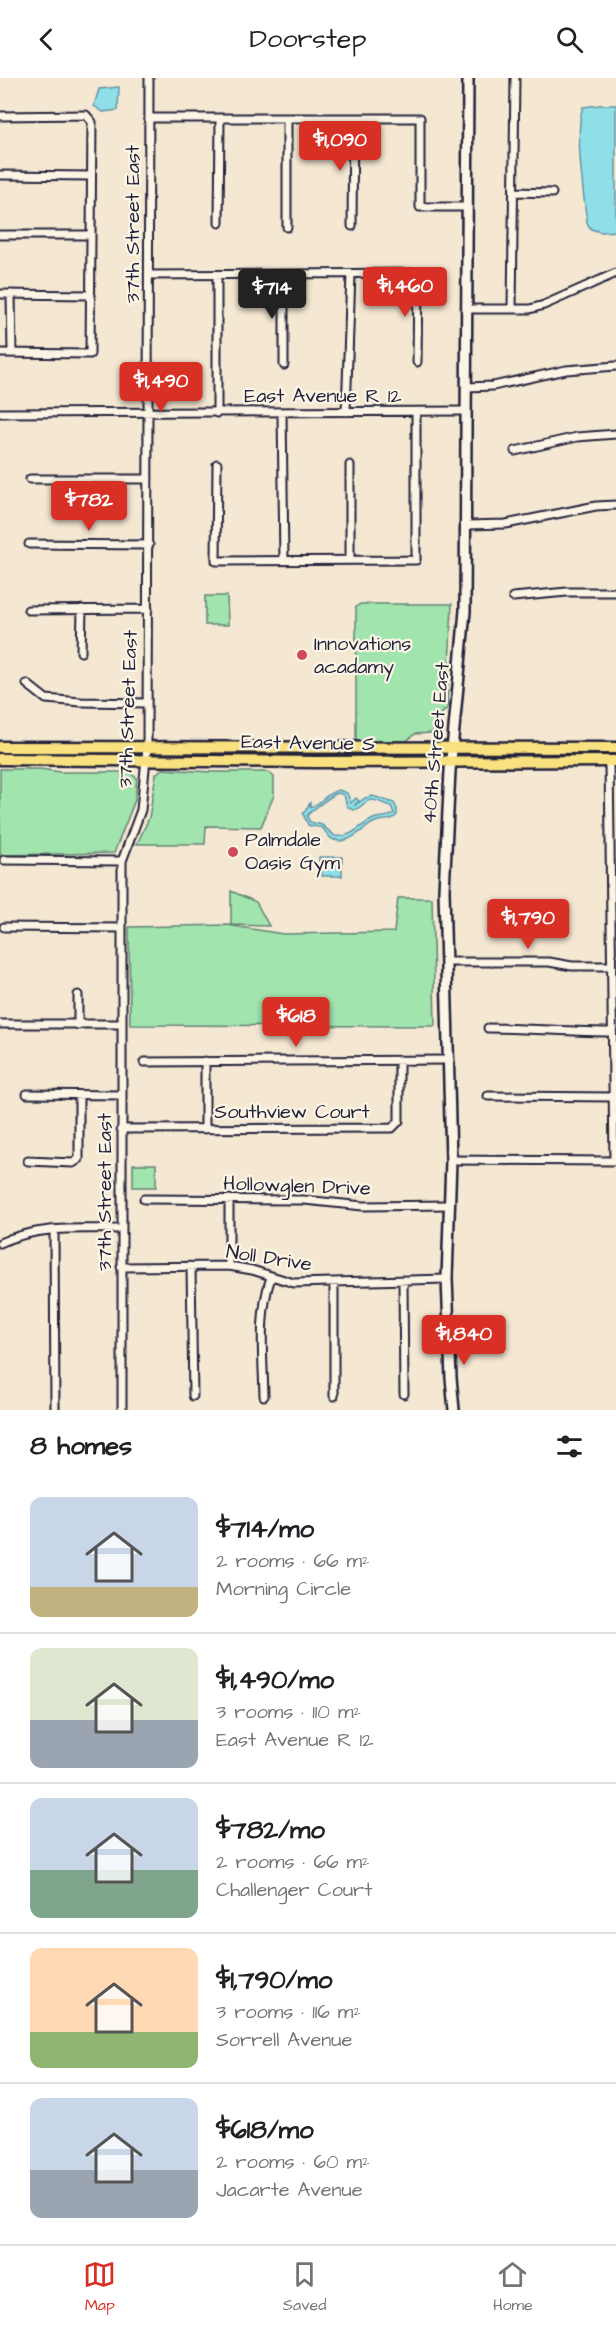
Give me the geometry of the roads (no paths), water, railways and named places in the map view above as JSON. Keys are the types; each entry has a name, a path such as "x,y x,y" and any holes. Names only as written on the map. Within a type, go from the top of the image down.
{"main road":[{"name":"40th Street East","path":"454,1410 447,1279 451,1160 444,870 465,611 468,78"},
{"name":"East Avenue S","path":"0,747 616,748"},
{"name":"East Avenue S","path":"0,759 613,761"}],"street":[{"name":"37th Street East","path":"122,1410 122,861 141,810 147,748 149,78"},
{"path":"512,309 515,78"},
{"path":"0,116 86,115 92,122 90,354 0,353"},
{"path":"150,118 420,118 420,207 468,207"},
{"path":"219,223 220,118"},
{"path":"286,227 287,118"},
{"path":"352,226 353,118"},
{"path":"0,176 91,176"},
{"path":"514,192 552,193"},
{"path":"0,235 90,235"},
{"path":"149,275 418,273 417,362"},
{"path":"468,309 530,309 616,273"},
{"path":"284,274 284,365"},
{"path":"346,412 351,274"},
{"path":"217,275 217,413"},
{"path":"0,294 91,295"},
{"path":"11,294 12,353"},
{"path":"466,387 493,386 566,370 616,366"},
{"name":"East Avenue R 12","path":"0,413 466,411"},
{"path":"217,465 216,561 416,560 416,412"},
{"path":"282,413 284,560"},
{"path":"515,451 577,437 616,434"},
{"path":"350,465 350,560"},
{"path":"30,479 148,479"},
{"path":"466,525 506,524 596,506 616,505"},
{"path":"29,544 148,545"},
{"path":"513,597 567,592 616,592"},
{"path":"81,652 82,609"},
{"path":"28,610 148,609"},
{"path":"27,684 46,699 147,703"},
{"path":"451,1160 615,1161 611,966 614,925 613,761"},
{"path":"4,860 122,861"},
{"path":"4,927 122,928"},
{"path":"446,962 549,962 572,966 611,966"},
{"path":"78,995 78,1024"},
{"path":"0,1024 122,1024"},
{"path":"488,1028 612,1032"},
{"name":"Southview Court","path":"121,1130 392,1128 399,1121 399,1060"},
{"path":"144,1062 450,1060"},
{"path":"205,1061 205,1129"},
{"path":"27,1094 122,1095"},
{"path":"28,1161 73,1163 77,1161 80,1154 80,1095"},
{"path":"488,1096 613,1097"},
{"name":"Hollowglen Drive","path":"144,1199 304,1200 363,1206 450,1205"},
{"path":"229,1199 229,1266"},
{"path":"0,1242 19,1234 54,1230 121,1230"},
{"path":"54,1230 55,1410"},
{"name":"Noll Drive","path":"121,1267 229,1266 294,1282 404,1282 447,1279"},
{"path":"191,1267 193,1396"},
{"path":"264,1396 264,1297 272,1277"},
{"path":"404,1282 405,1394"},
{"path":"334,1283 334,1396"}],"water":[{"path":"119,87 118,110 103,112 94,106 99,89"},
{"path":"616,105 616,231 601,232 591,229 587,223 580,164 580,118 583,107"},
{"path":"339,790 347,793 351,803 356,798 359,801 354,806 365,798 373,796 394,803 397,815 390,820 375,822 344,841 332,839 322,828 308,825 303,814 310,803 310,807","holes":["338,793 344,795 347,806 353,810 373,800 391,806 394,813 370,820 353,833 342,836 335,836 322,825 310,822 307,816 317,807"]},
{"path":"319,857 342,857 342,876 322,876 322,863 319,862"}],"place":[{"name":"Innovations acadamy","path":"302,655"},
{"name":"Palmdale Oasis Gym","path":"233,852"}]}
